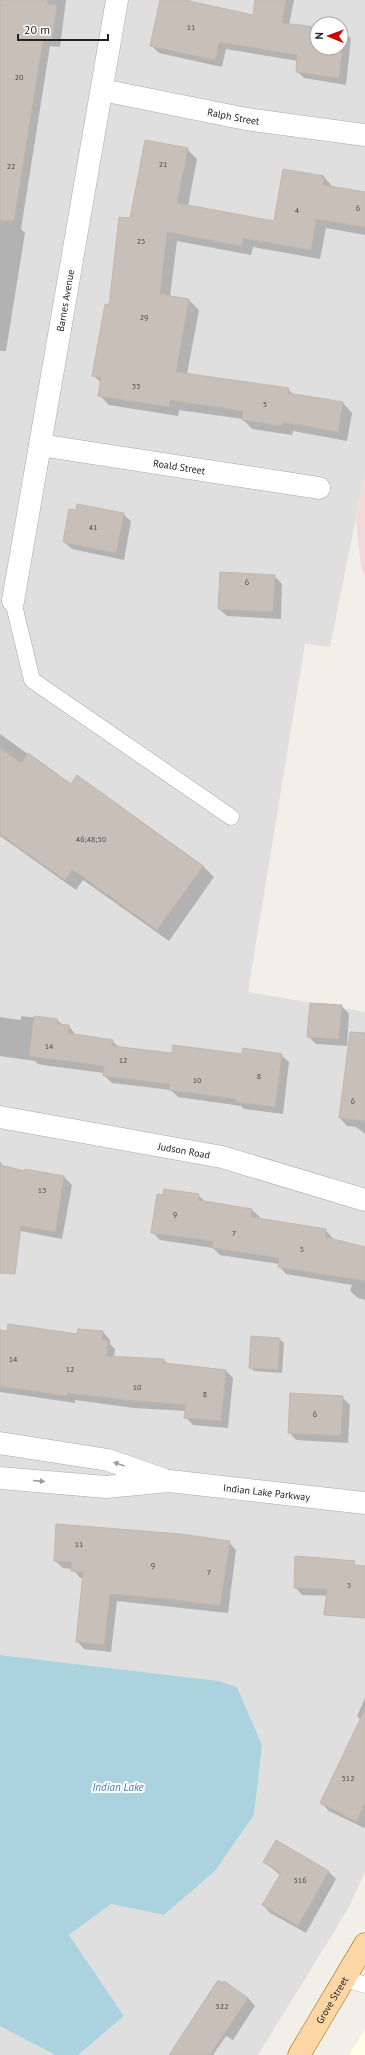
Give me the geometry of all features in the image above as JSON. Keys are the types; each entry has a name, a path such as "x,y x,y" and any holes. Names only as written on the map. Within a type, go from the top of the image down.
{"main road":[{"name":"Grove Street","path":"299,2055 355,1982 365,1944"}],"street":[{"name":"Barnes Avenue","path":"13,601 117,0"},
{"name":"Ralph Street","path":"102,90 246,119 365,135"},
{"name":"Roald Street","path":"40,445 319,488"},
{"name":"Judson Road","path":"0,1117 222,1157 365,1200"},
{"name":"Indian Lake Parkway","path":"0,1443 108,1460 169,1481"},
{"name":"Indian Lake Parkway","path":"0,1478 106,1487 169,1481 365,1503"}],"lane":[{"path":"13,601 32,680 231,817"}],"shaded area":[{"path":"0,0 365,0 365,472 330,647 305,644 248,992 365,1012 365,1872 348,1909 258,2055 78,2055 124,2016 69,1935 111,1904 164,1915 215,1871 254,1815 262,1745 237,1687 219,1681 0,1655"},
{"path":"365,472 365,576 361,568 356,520"},
{"path":"0,2026 55,2055 0,2055"},
{"path":"365,2029 365,2055 349,2055"}],"water":[{"name":"Indian Lake","path":"0,1655 219,1681 237,1687 262,1745 254,1815 215,1871 164,1915 111,1904 69,1935 124,2016 78,2055 55,2055 0,2026"}],"building":[{"path":"0,0 47,0 47,4 57,5 52,40 43,39 14,221 0,220"},
{"path":"160,0 185,0 253,15 255,0 286,0 282,23 309,26 309,56 341,56 339,78 296,72 297,55 219,42 215,60 150,46"},
{"path":"145,140 188,148 177,203 274,221 283,169 324,176 323,185 365,192 365,227 316,219 311,250 243,238 242,246 167,232 160,294 189,299 176,372 289,388 288,393 343,402 338,432 283,422 283,426 242,420 243,411 170,400 169,407 98,396 101,377 92,376 105,304 109,305 119,217 130,218"},
{"path":"77,504 124,513 116,553 63,542 69,509 76,510"},
{"path":"220,572 275,575 273,612 218,609"},
{"path":"0,748 21,763 28,753 71,784 77,775 203,866 157,930 72,869 65,880 0,834"},
{"path":"310,1003 342,1005 339,1039 307,1037"},
{"path":"34,1016 58,1019 57,1024 69,1025 68,1033 113,1040 112,1046 172,1053 173,1045 242,1054 243,1048 282,1054 275,1107 236,1102 236,1099 169,1090 170,1084 103,1076 104,1066 29,1056"},
{"path":"350,1032 365,1033 365,1121 339,1118"},
{"path":"0,1165 25,1171 25,1169 64,1176 55,1232 21,1226 15,1274 0,1273"},
{"path":"164,1189 199,1194 198,1200 252,1209 251,1217 326,1229 325,1237 365,1247 365,1281 278,1267 279,1258 212,1248 213,1241 151,1233 157,1194 163,1195"},
{"path":"8,1324 77,1334 78,1329 103,1331 102,1340 108,1341 106,1356 164,1359 164,1363 226,1370 221,1421 184,1418 186,1405 68,1393 67,1396 0,1386 0,1330 7,1331"},
{"path":"251,1336 280,1338 278,1370 249,1368"},
{"path":"290,1393 343,1396 341,1436 288,1433"},
{"path":"56,1524 181,1534 230,1541 220,1606 169,1599 110,1594 104,1645 76,1642 83,1572 71,1571 72,1562 54,1561"},
{"path":"295,1556 355,1561 354,1565 365,1566 365,1618 324,1615 327,1589 294,1588"},
{"path":"365,1709 365,1803 356,1821 320,1803"},
{"path":"276,1840 329,1871 298,1926 262,1905 281,1873 263,1862"},
{"path":"218,1980 223,1983 224,1981 248,1998 210,2055 169,2055"}]}
